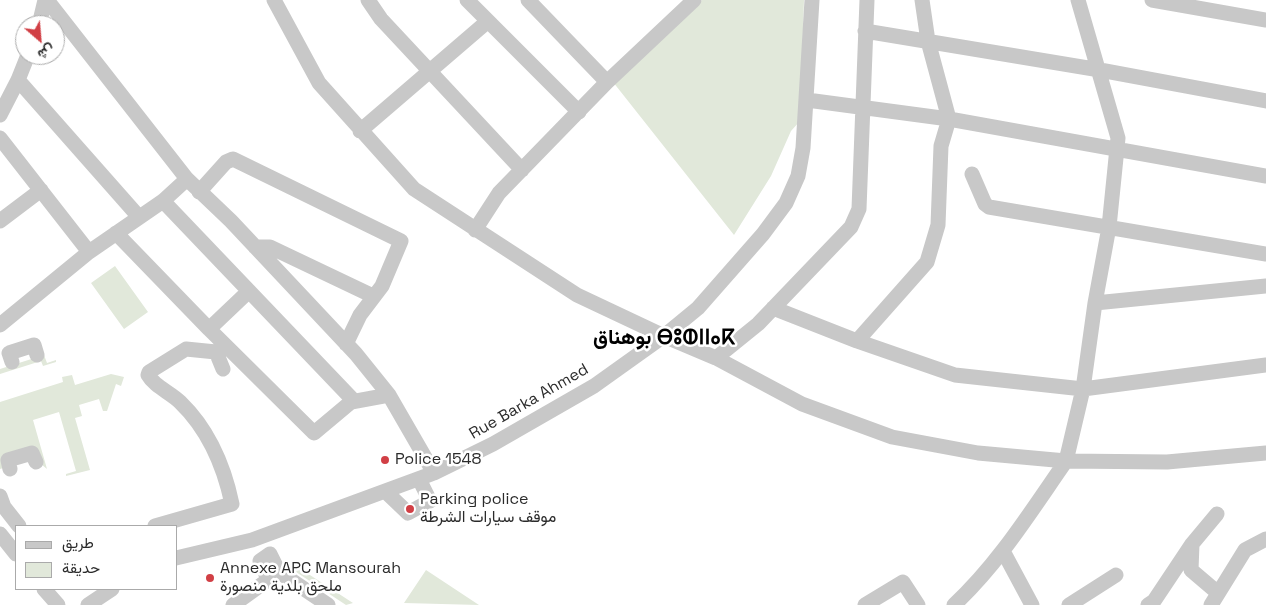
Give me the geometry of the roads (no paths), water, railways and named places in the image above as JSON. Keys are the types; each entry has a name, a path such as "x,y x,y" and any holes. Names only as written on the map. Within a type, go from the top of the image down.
{"street":[{"path":"41,15 46,0"},
{"path":"46,0 187,179 255,247 346,344 389,395 434,473"},
{"path":"368,0 381,19 522,170"},
{"path":"467,0 579,112"},
{"path":"528,0 607,82"},
{"path":"475,230 499,193 607,82 694,0"},
{"name":"Rue Barka Ahmed","path":"178,558 252,540 434,473 493,444 594,386 664,336 698,308 763,234 786,203 798,176 804,148 812,0"},
{"path":"716,358 758,324 852,227 859,209 867,0"},
{"path":"857,341 927,262 938,225 941,146 949,119 928,41 922,0"},
{"path":"954,605 978,583 1003,551 1066,461 1083,389 1095,303 1109,227 1118,138 1100,70 1078,0"},
{"path":"1152,0 1266,20"},
{"path":"275,1 319,83 360,131 414,189 577,294 664,336 716,358 802,404 892,436 978,453 1066,461 1167,462 1266,453"},
{"path":"360,131 488,21"},
{"path":"866,32 1100,70 1266,101"},
{"path":"0,116 24,65"},
{"path":"18,80 139,217"},
{"path":"807,100 949,119 1266,176"},
{"path":"0,138 89,252"},
{"path":"199,192 226,162 233,159 399,239 401,244 382,286 360,315 346,344"},
{"path":"972,174 985,204 989,207 1266,254"},
{"path":"0,325 89,252 163,201 187,179"},
{"path":"0,221 40,190"},
{"path":"163,201 354,401"},
{"path":"116,233 314,433 347,404 389,395"},
{"path":"255,247 270,247 373,296"},
{"path":"1095,303 1266,286"},
{"path":"209,329 249,291"},
{"path":"774,308 857,341 955,375 1083,389 1266,365"},
{"path":"6,363 9,353 34,345 40,354"},
{"path":"159,525 207,512 210,521 234,513 226,478 209,438 190,412 172,393 148,375 190,348 216,352 223,369"},
{"path":"5,471 8,460 32,452 37,461"},
{"path":"386,492 408,513 430,501 419,479"},
{"path":"0,496 4,507 18,525"},
{"path":"1148,605 1154,601 1192,544 1217,514"},
{"path":"0,534 15,553"},
{"path":"1192,544 1191,570 1214,599 1245,550 1266,539"},
{"path":"1003,551 1032,605"},
{"path":"1069,605 1116,575"},
{"path":"238,603 274,576 328,605"},
{"path":"864,605 902,582 918,605"},
{"path":"45,590 58,605"},
{"path":"88,605 110,590"}],"place":[{"name":"Police 1548","path":"385,460"},
{"name":"Parking police موقف سيارات الشرطة","path":"410,509"},
{"name":"Annexe APC Mansourah ملحق بلدية منصورة","path":"210,578"}],"district":[{"name":"بوهناق ⴱⵓⵀⵏⵏⴰⴽ","path":"664,338"}]}
